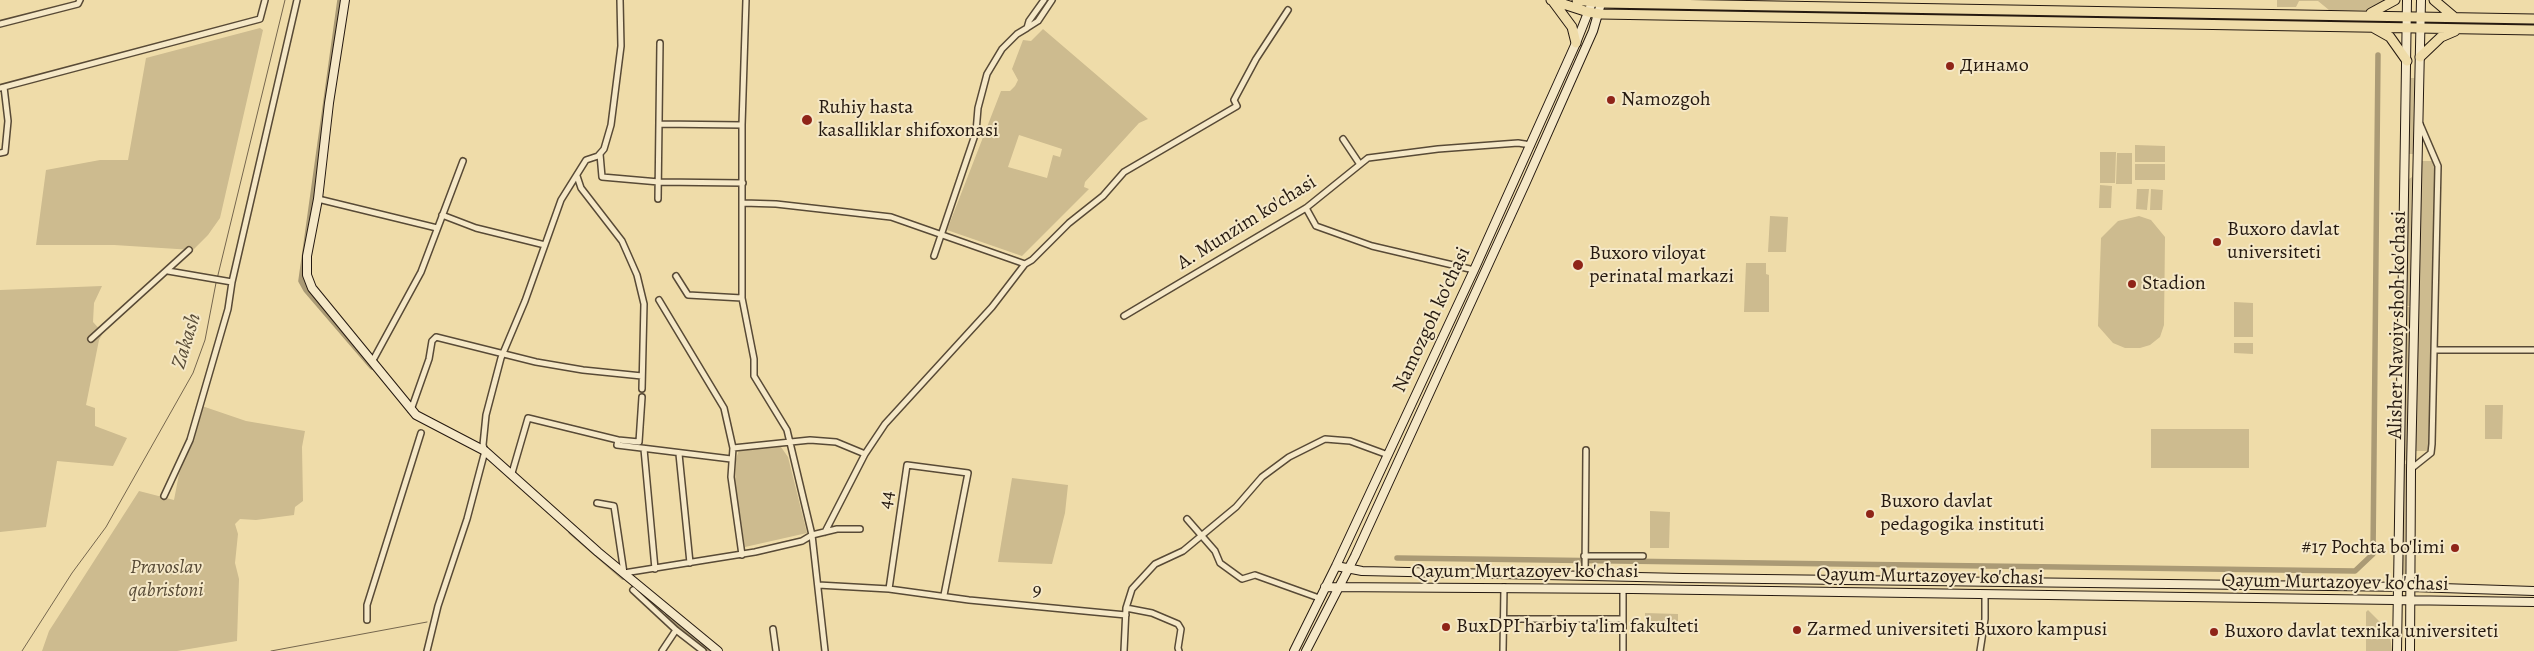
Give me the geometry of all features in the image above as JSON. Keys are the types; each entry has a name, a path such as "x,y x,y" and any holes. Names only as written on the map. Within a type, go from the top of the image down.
{"main road":[{"path":"1552,0 1600,14 2534,30"},
{"path":"1552,0 1572,28 1576,43"},
{"path":"1576,0 1602,2 2534,18"},
{"path":"2368,15 2384,8 2395,0"},
{"path":"2434,0 2454,17"},
{"path":"2372,26 2390,37 2407,60"},
{"path":"2420,57 2440,37 2461,29"}],"street":[{"path":"0,24 78,4 80,0"},
{"path":"0,153 4,152 8,121 2,87 260,19 265,0"},
{"path":"164,496 179,466 195,425 228,309 232,282 297,0"},
{"path":"345,0 329,103 318,200 307,256 307,274 312,288 371,363 416,415 484,452 512,473 624,573 718,651"},
{"path":"427,651 438,606 467,518 482,460 486,415 493,382 502,354 525,301 561,200 586,160 600,154 604,149 611,125 621,46 620,0"},
{"path":"746,0 742,125 742,298 754,359 754,376 787,430 812,535 824,651"},
{"path":"1027,28 1029,21 1044,0"},
{"path":"934,256 940,233 976,132 978,108 987,74 1002,49 1017,34 1038,21 1052,0"},
{"name":"Alisher Navoiy shoh ko'chasi","path":"2397,651 2407,0"},
{"name":"Alisher Navoiy shoh ko'chasi","path":"2410,651 2411,469 2421,0"},
{"name":"Namozgoh ko'chasi","path":"1294,651 1336,566 1472,274 1576,43 1592,1"},
{"name":"Namozgoh ko'chasi","path":"1306,651 1348,568 1478,286 1600,14 1602,2"},
{"path":"825,532 864,454 885,424 992,307 1025,264 1032,260 1069,223 1102,196 1124,172 1237,106 1234,100 1256,59 1288,10"},
{"path":"658,199 660,43"},
{"path":"2411,469 2432,453 2438,166 2418,120"},
{"path":"659,124 742,125"},
{"path":"1343,139 1360,163"},
{"name":"A. Munzim ko'chasi","path":"1124,316 1306,208 1368,158 1438,149 1518,143 1531,145"},
{"path":"600,154 602,177 659,182 743,183"},
{"path":"371,363 420,272 463,161"},
{"path":"577,176 581,188 622,241 637,275 644,304 642,389"},
{"path":"318,200 436,228"},
{"path":"743,203 776,204 891,218 940,233 1025,264"},
{"path":"1306,208 1316,226 1372,246 1472,274 1478,286"},
{"path":"442,215 476,228 545,245"},
{"path":"91,339 168,271 188,250"},
{"path":"168,271 232,282"},
{"path":"676,276 688,295 742,298"},
{"path":"659,300 724,408 733,448 731,459 732,489 742,555"},
{"path":"411,410 429,360 432,341 436,337 502,354 583,370 642,376"},
{"path":"2434,350 2534,350"},
{"path":"512,473 528,418 618,440 639,442 642,397"},
{"path":"367,620 367,605 421,433"},
{"path":"618,440 617,445 731,459"},
{"path":"733,448 810,440 836,442 864,454"},
{"path":"1124,651 1126,608 1132,589 1154,564 1183,551 1203,536 1236,508 1262,477 1288,457 1309,445 1325,440 1350,441 1388,455"},
{"path":"644,449 655,569"},
{"path":"1585,576 1586,450"},
{"path":"679,454 690,564"},
{"name":"44","path":"889,589 907,465 968,473 944,595"},
{"path":"597,503 614,506 624,573"},
{"path":"1187,519 1215,551 1220,564 1242,579 1255,575 1319,598"},
{"path":"624,573 742,555 802,541 812,535 837,529 860,529"},
{"path":"1585,560 1643,556"},
{"name":"Qayum Murtazoyev ko'chasi","path":"1336,566 1362,571 1632,577 2411,587 2534,591"},
{"path":"1632,577 1632,589"},
{"path":"2017,583 2017,594"},
{"path":"2036,583 2036,595"},
{"name":"9","path":"818,585 889,589 944,595 969,600 1126,615"},
{"name":"Qayum Murtazoyev ko'chasi","path":"1325,587 1504,587 2534,602"},
{"path":"1502,651 1504,587"},
{"path":"1623,589 1623,651"},
{"path":"633,590 676,630 703,651"},
{"path":"1980,651 1985,619 1985,594"},
{"path":"1126,608 1152,613 1178,624 1180,629 1179,651"},
{"path":"1503,619 1623,619"},
{"path":"773,629 776,651"},
{"path":"662,651 676,630"}],"green space":[{"path":"2277,0 2389,0 2374,9 2329,10 2318,1 2299,1 2296,7 2277,7"},
{"path":"260,28 263,30 220,218 208,235 193,250 114,245 36,245 46,170 100,160 128,160 146,58"},
{"path":"1043,29 1148,119 1139,123 1085,182 1084,187 1089,189 1022,256 947,230 1001,91 1010,91 1018,80 1012,69 1023,40 1031,41","holes":["1019,135 1062,149 1060,157 1053,155 1047,178 1008,167"]},
{"path":"2411,78 2414,78 2413,154 2409,154"},
{"path":"2135,145 2165,146 2165,162 2135,162"},
{"path":"2100,152 2116,152 2115,183 2100,183"},
{"path":"2117,153 2132,153 2132,184 2116,184"},
{"path":"2421,161 2434,161 2436,171 2429,451 2415,451"},
{"path":"2135,164 2165,164 2165,180 2135,180"},
{"path":"2412,177 2410,306 2406,306 2409,179"},
{"path":"2100,185 2112,186 2111,208 2099,208"},
{"path":"2137,189 2149,189 2147,210 2136,209"},
{"path":"2151,189 2163,190 2162,210 2150,210"},
{"path":"1770,216 1788,217 1786,252 1768,252"},
{"name":"Stadion","path":"2139,216 2151,220 2165,237 2164,325 2160,337 2150,345 2140,348 2125,348 2113,343 2098,326 2101,238 2118,221"},
{"path":"1746,263 1766,263 1766,274 1769,275 1769,312 1744,312"},
{"path":"102,286 94,303 93,322 103,333 99,340 86,405 95,408 95,426 127,438 113,466 57,461 46,527 0,532 0,290"},
{"path":"2234,302 2253,303 2253,337 2234,337"},
{"path":"2407,307 2410,307 2407,460 2404,461"},
{"path":"2234,343 2253,343 2253,354 2234,353"},
{"path":"2485,405 2503,405 2502,439 2485,439"},
{"name":"Pravoslav qabristoni","path":"202,406 246,421 305,431 302,447 303,501 295,507 294,515 256,520 240,519 235,524 238,534 235,563 239,579 237,641 177,651 42,651 49,631 139,491 174,500 179,474 190,447"},
{"path":"2151,429 2249,429 2249,468 2151,468"},
{"path":"781,447 788,457 807,533 745,547 735,485 736,459 739,450"},
{"path":"2403,464 2406,464 2405,574 2402,574"},
{"path":"1012,478 1068,485 1065,513 1052,564 998,562"},
{"path":"1650,511 1670,512 1669,548 1650,548"},
{"path":"2368,610 2386,628 2390,636 2392,651 2366,651 2366,612"},
{"path":"1645,613 1678,614 1678,630 1645,629"}],"waterway":[{"name":"Zakash","path":"217,279 285,0"},
{"path":"340,0 301,281 306,290 372,367"},
{"path":"1397,558 2355,571 2373,554 2378,55"},
{"name":"Zakash","path":"22,651 72,573 106,527 193,373 205,340 216,283"},
{"path":"571,532 623,577"},
{"path":"668,615 712,651"},
{"name":"Zakash","path":"271,651 427,622"}],"place":[{"name":"Динамо","path":"1950,66"},
{"name":"Namozgoh","path":"1611,100"},
{"name":"Ruhiy hasta kasalliklar shifoxonasi","path":"807,120"},
{"name":"Buxoro davlat universiteti","path":"2217,242"},
{"name":"Buxoro viloyat perinatal markazi","path":"1578,265"},
{"name":"Stadion","path":"2132,284"},
{"name":"Buxoro davlat pedagogika instituti","path":"1870,514"},
{"name":"#17 Pochta bo'limi","path":"2455,548"},
{"name":"BuxDPI harbiy ta'lim fakulteti","path":"1446,627"},
{"name":"Zarmed universiteti Buxoro kampusi","path":"1797,630"},
{"name":"Buxoro davlat texnika universiteti","path":"2214,632"}]}
